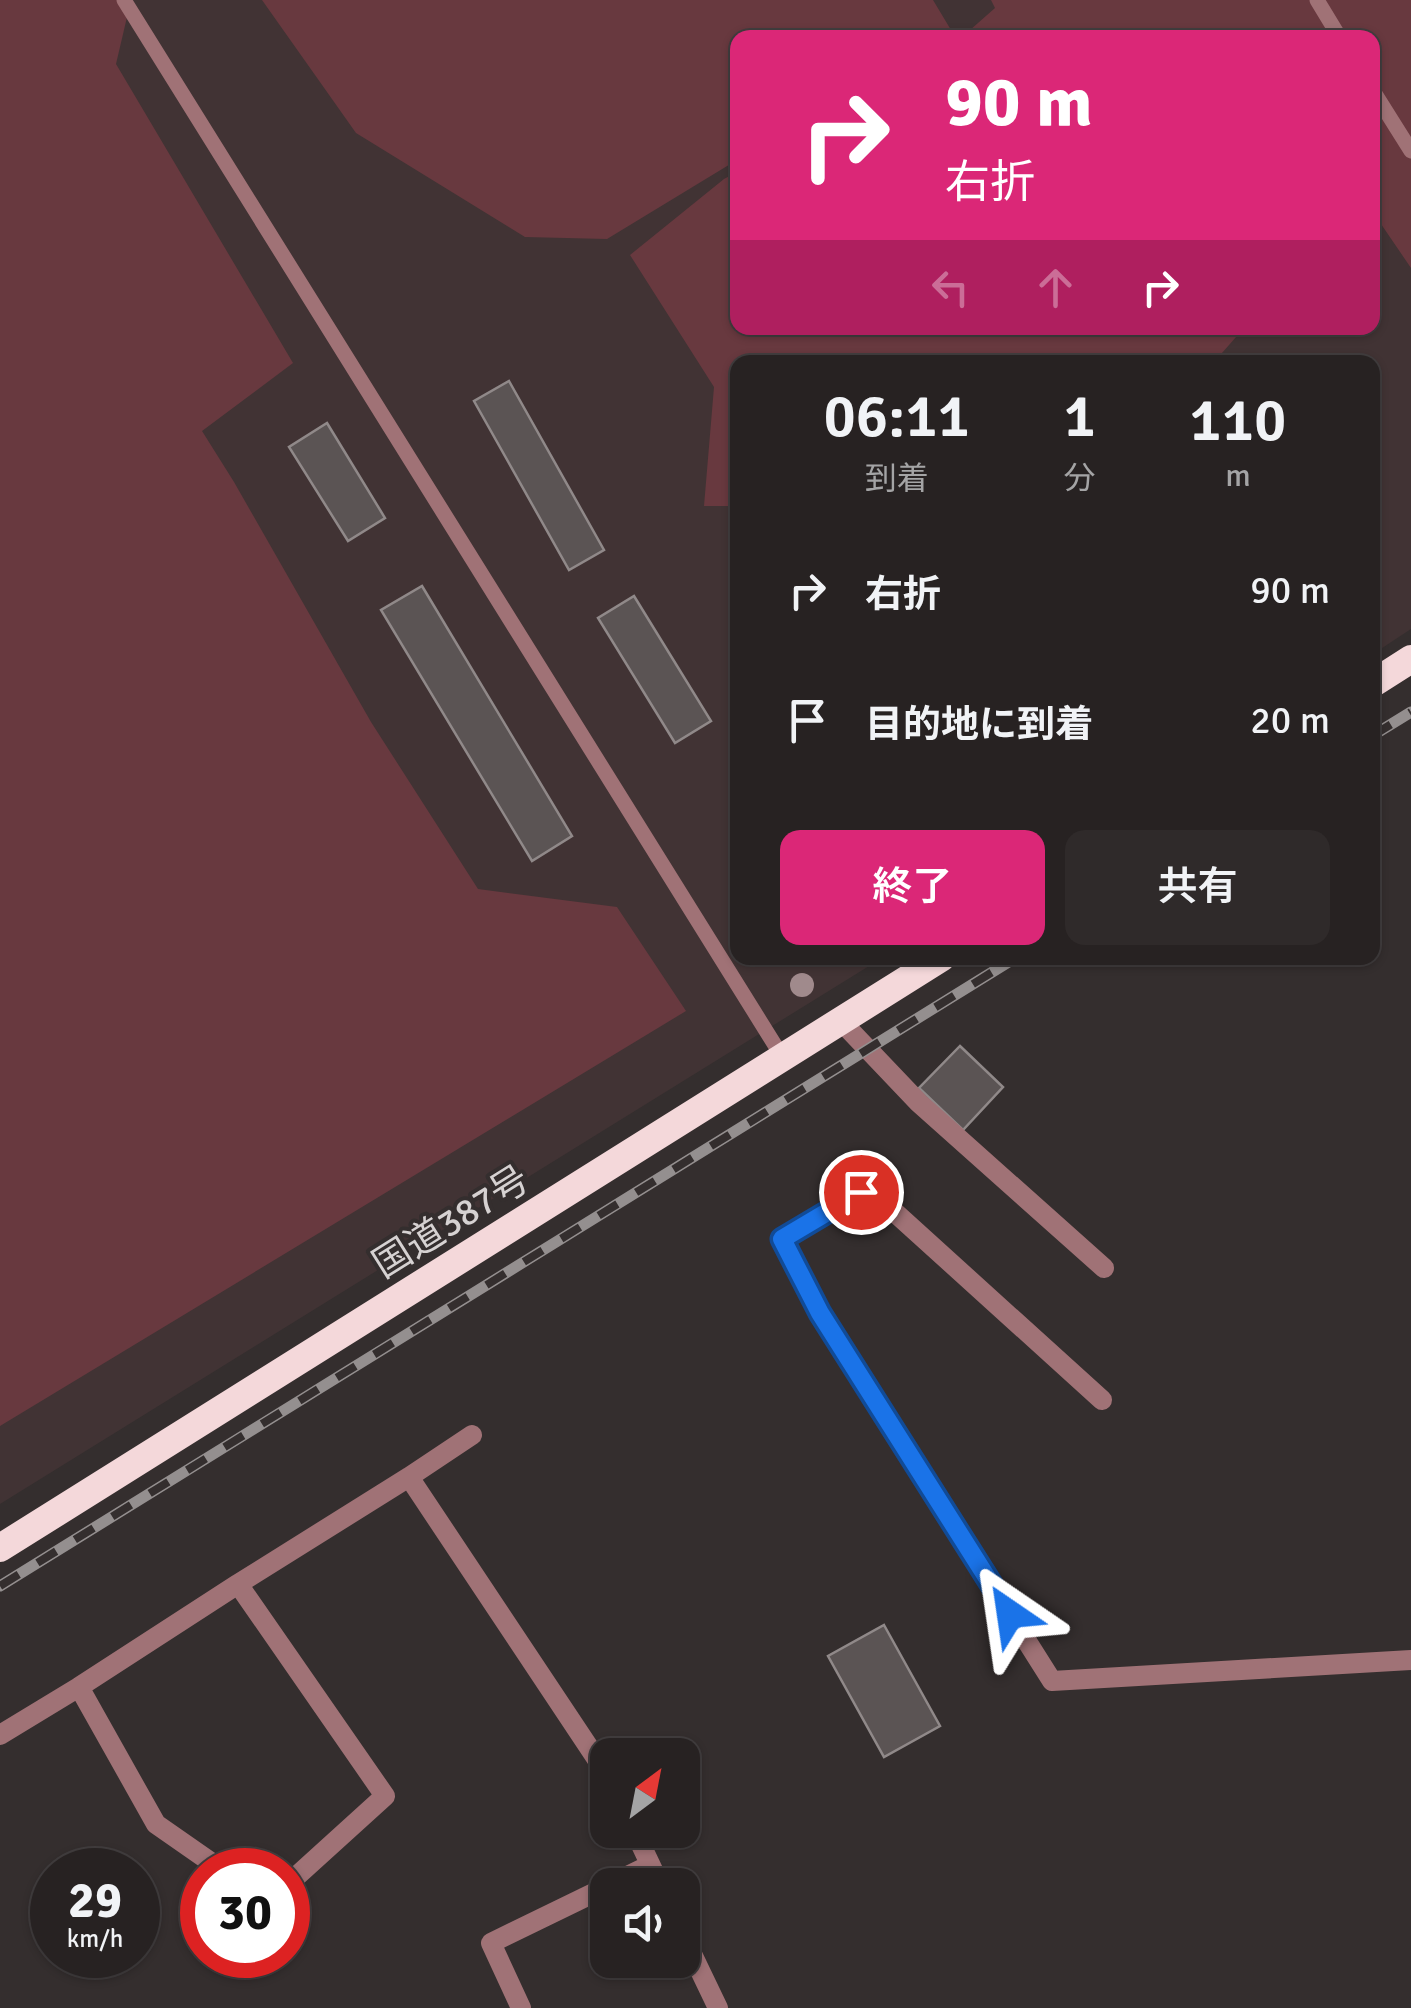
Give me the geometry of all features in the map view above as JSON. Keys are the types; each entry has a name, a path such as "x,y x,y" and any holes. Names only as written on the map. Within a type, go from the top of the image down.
{"highway":[{"path":"1380,679 1411,659"},
{"name":"国道387号","path":"0,1548 930,965"}],"street":[{"path":"842,1021 919,1102 1104,1268"},
{"path":"1102,1400 879,1198 861,1192 782,1239 820,1313 1052,1681 1411,1660"},
{"path":"0,1735 472,1434"},
{"path":"409,1477 590,1749"},
{"path":"238,1584 384,1796 310,1864"},
{"path":"79,1687 156,1824 190,1848"},
{"path":"642,1848 652,1868"},
{"path":"644,1868 650,1865"},
{"path":"521,2008 491,1943 590,1894"},
{"path":"700,1970 718,2008"}],"lane":[{"path":"124,0 783,1058"},
{"path":"1317,0 1335,30"},
{"path":"1380,102 1411,151"}],"shaded area":[{"path":"0,0 1411,0 1411,629 1380,649 1380,355 730,355 730,965 871,965 0,1504"},
{"path":"0,0 131,0 116,64 293,363 202,431 371,722 478,889 617,907 686,1011 0,1426"},
{"path":"262,0 933,0 951,30 730,30 730,164 607,239 525,237 356,133"},
{"path":"991,0 1411,0 1411,268 1380,224 1380,30 970,30 995,8"},
{"path":"730,176 730,335 1238,335 1220,355 730,355 730,506 704,506 714,387 630,255"}],"building":[{"path":"509,381 604,550 569,570 474,401"},
{"path":"327,423 385,518 348,541 289,447"},
{"path":"422,586 572,836 532,861 381,610"},
{"path":"634,596 711,721 675,743 598,618"},
{"path":"960,1046 1003,1087 963,1130 919,1088"},
{"path":"884,1625 940,1726 884,1757 828,1656"}],"railway":[{"path":"1380,731 1411,712"},
{"path":"0,1586 1004,965"}],"route":[{"path":"861,1192 782,1239 820,1313 1010,1614"}]}
